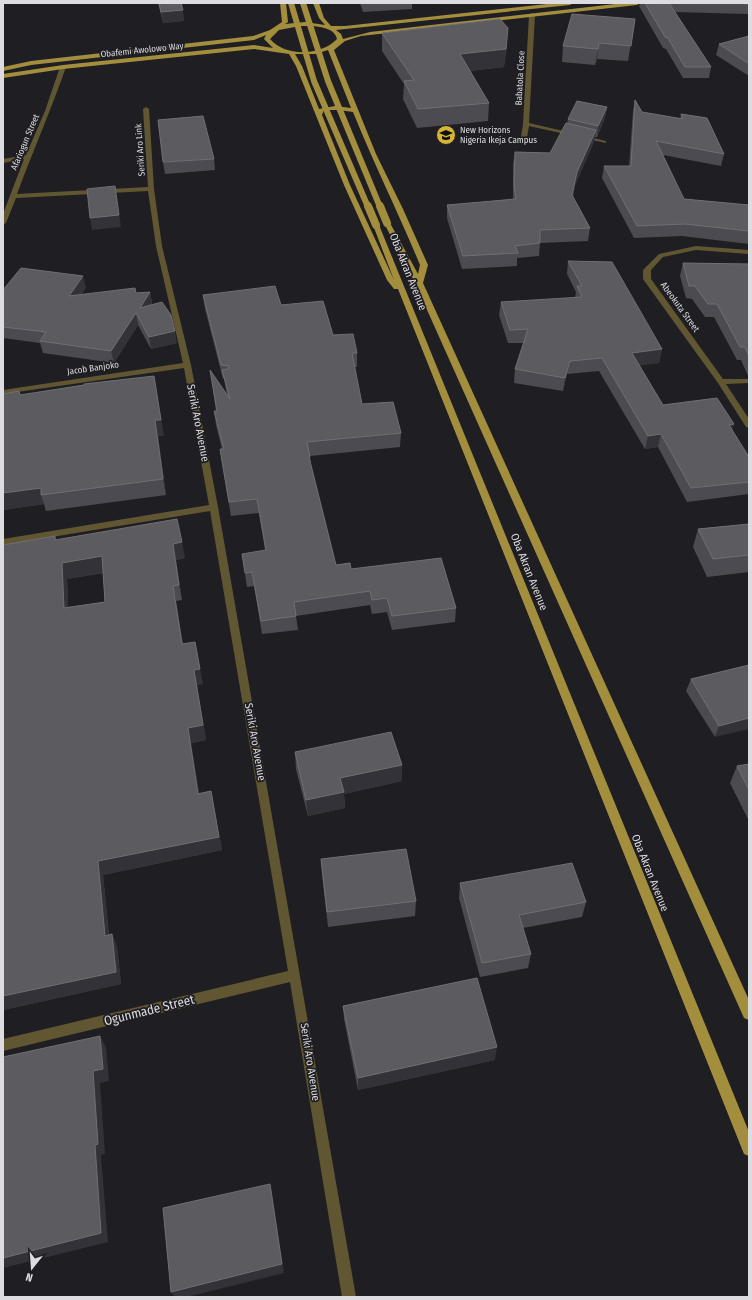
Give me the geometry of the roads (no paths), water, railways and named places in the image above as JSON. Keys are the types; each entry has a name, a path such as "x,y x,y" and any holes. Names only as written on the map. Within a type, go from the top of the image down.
{"main road":[{"path":"274,30 285,22 283,3"},
{"name":"Oba Akran Avenue","path":"292,3 314,81 376,225 749,1149"},
{"name":"Oba Akran Avenue","path":"303,3 328,81 387,223 419,283 749,1014"},
{"path":"316,3 322,18 330,28 339,35 340,39 331,50 373,154 400,209 424,266 419,283"},
{"path":"319,11 340,24 351,25 380,24 570,3"},
{"path":"338,69 337,54 341,49 352,42 363,38 396,31 637,3"},
{"path":"229,41 251,35 276,24 284,13"},
{"name":"Obafemi Awolowo Way","path":"3,69 31,63 254,38 281,27 300,24 321,25 330,28 345,28 380,24"},
{"name":"Obafemi Awolowo Way","path":"274,30 267,39 269,44 283,51"},
{"name":"Obafemi Awolowo Way","path":"3,76 63,67 239,49 254,48 291,52 315,52 333,47 350,37 396,31"},
{"path":"239,49 269,52 296,62"},
{"path":"291,52 356,205 391,280 405,297"},
{"path":"318,115 322,109 333,107 346,107 356,111"}],"street":[{"path":"634,3 645,4"},
{"name":"Babatola Close","path":"523,143 526,124 532,15"},
{"name":"Afariogun Street","path":"3,223 28,156 48,111 63,67"},
{"name":"Seriki Aro Link","path":"146,109 151,189"},
{"path":"526,124 604,142"},
{"path":"3,161 28,156"},
{"path":"13,196 151,189"},
{"name":"Seriki Aro Avenue","path":"151,189 159,246 187,365 214,506 349,1297"},
{"name":"Abeokuta Street","path":"749,252 696,248 661,255 647,270 647,280 720,382 749,426"},
{"name":"Jacob Banjoko","path":"3,392 187,365"},
{"path":"720,382 749,381"},
{"path":"3,542 214,506"},
{"name":"Ogunmade Street","path":"3,1045 295,975"}],"place":[{"name":"New Horizons Nigeria Ikeja Campus","path":"446,135"}]}
